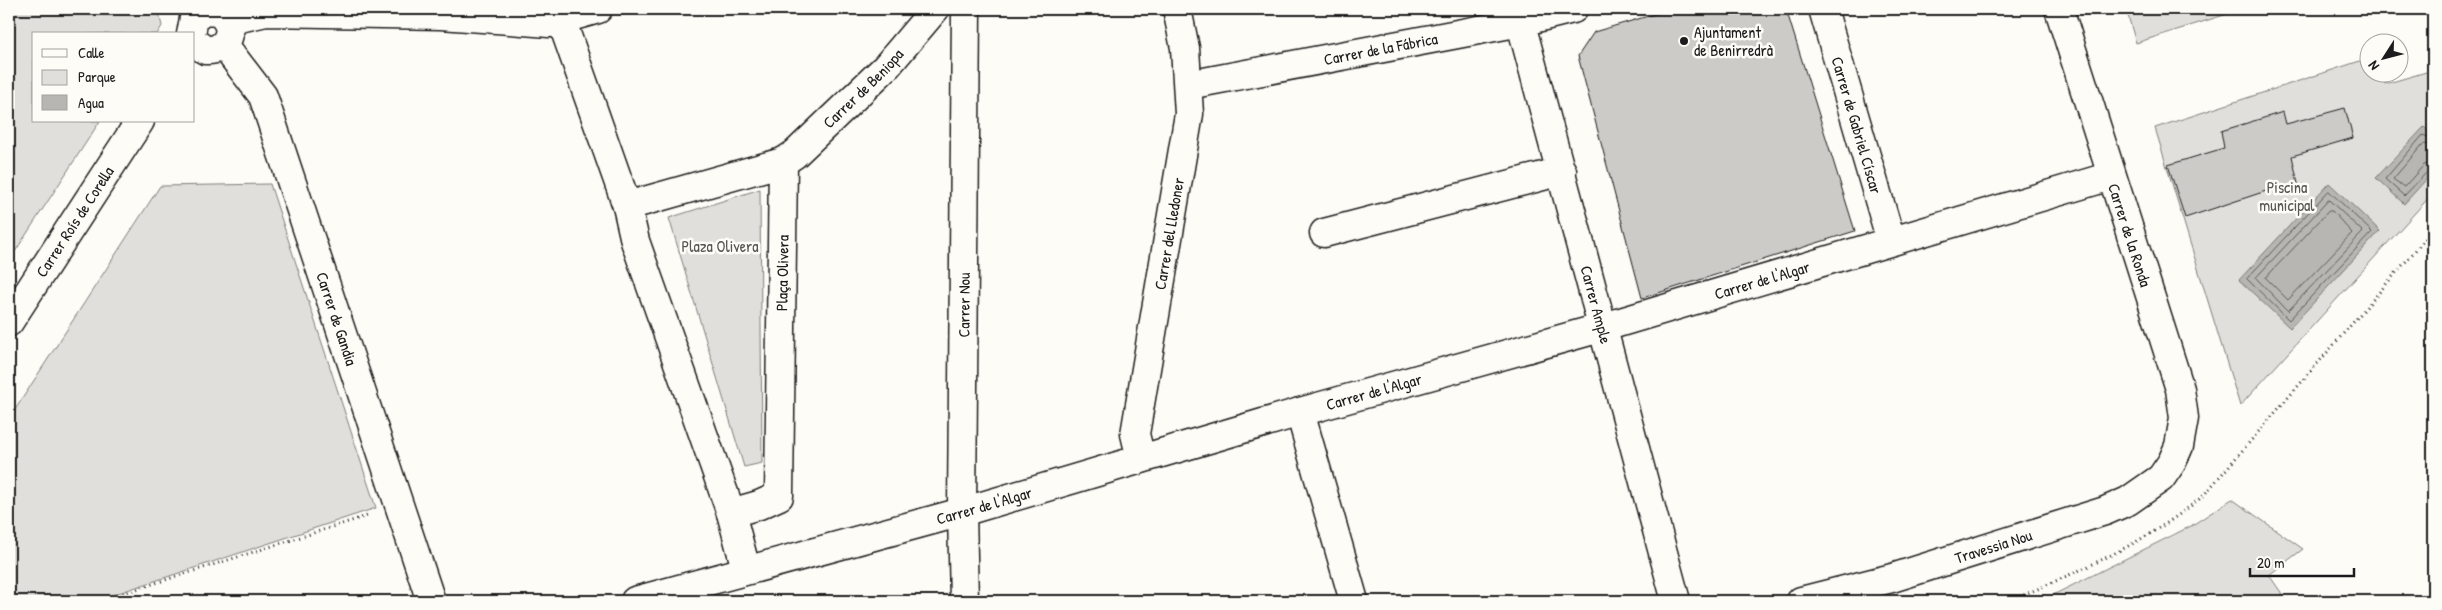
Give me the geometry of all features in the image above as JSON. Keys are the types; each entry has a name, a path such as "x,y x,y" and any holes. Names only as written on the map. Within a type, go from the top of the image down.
{"street":[{"path":"195,36 205,50 212,51 226,33 266,12 440,12 549,23 598,9"},
{"name":"Carrer de Beniopa","path":"783,162 795,154 886,68 935,9"},
{"name":"Carrer Nou","path":"964,601 962,512 966,9"},
{"name":"Carrer del Lledoner","path":"1141,459 1135,434 1188,114 1185,48 1177,9"},
{"name":"Carrer de la Fábrica","path":"1188,85 1519,16 1573,9"},
{"name":"Carrer de Gabriel Císcar","path":"1824,9 1891,241"},
{"name":"Carrer de la Ronda","path":"2059,9 2180,389 2184,418 2180,446 2172,462"},
{"path":"192,32 199,14 211,10 223,15 226,33"},
{"name":"Carrer Ample","path":"1519,16 1676,601"},
{"path":"561,19 627,206 635,241 731,513 746,569"},
{"name":"Carrer de Gandia","path":"226,33 264,96 431,601"},
{"name":"Carrer Roís de Corella","path":"9,322 139,122"},
{"path":"627,206 783,162"},
{"name":"Plaça Olivera","path":"731,513 779,496 783,162"},
{"path":"1324,233 1562,171"},
{"name":"Carrer de l'Algar","path":"635,601 746,569 962,512 1300,412 1604,327 2111,176"},
{"path":"1300,412 1354,601"},
{"name":"Travessia Nou","path":"1800,601 1892,578 2105,511 2147,490 2161,478 2172,462"}],"path":[{"path":"2010,601 2144,539 2182,514 2203,496 2433,230"},
{"path":"99,601 399,505"}],"green space":[{"path":"9,9 158,9 162,26 158,32 32,32 32,122 99,122 9,261"},
{"path":"2126,9 2243,9 2136,43"},
{"name":"Piscina municipal","path":"2360,61 2360,82 2384,82 2385,84 2410,82 2410,77 2433,70 2433,193 2240,406 2155,128"},
{"path":"270,184 376,508 94,601 9,601 9,419 160,186"},
{"name":"Plaza Olivera","path":"760,189 762,463 744,467 669,218"},
{"path":"2232,499 2303,549 2269,575 2287,601 2041,601 2191,526"}],"water":[{"path":"2424,127 2433,135 2433,172 2404,204 2376,178"},
{"path":"2329,183 2380,231 2290,328 2239,280"}],"building":[{"path":"1672,9 1786,9 1855,231 1642,298 1578,56 1594,32"},
{"path":"2345,108 2353,138 2292,156 2299,188 2286,192 2284,185 2185,218 2168,165 2224,148 2221,131 2283,112 2286,124"}],"place":[{"name":"Ajuntament de Benirredrà","path":"1684,41"}]}
